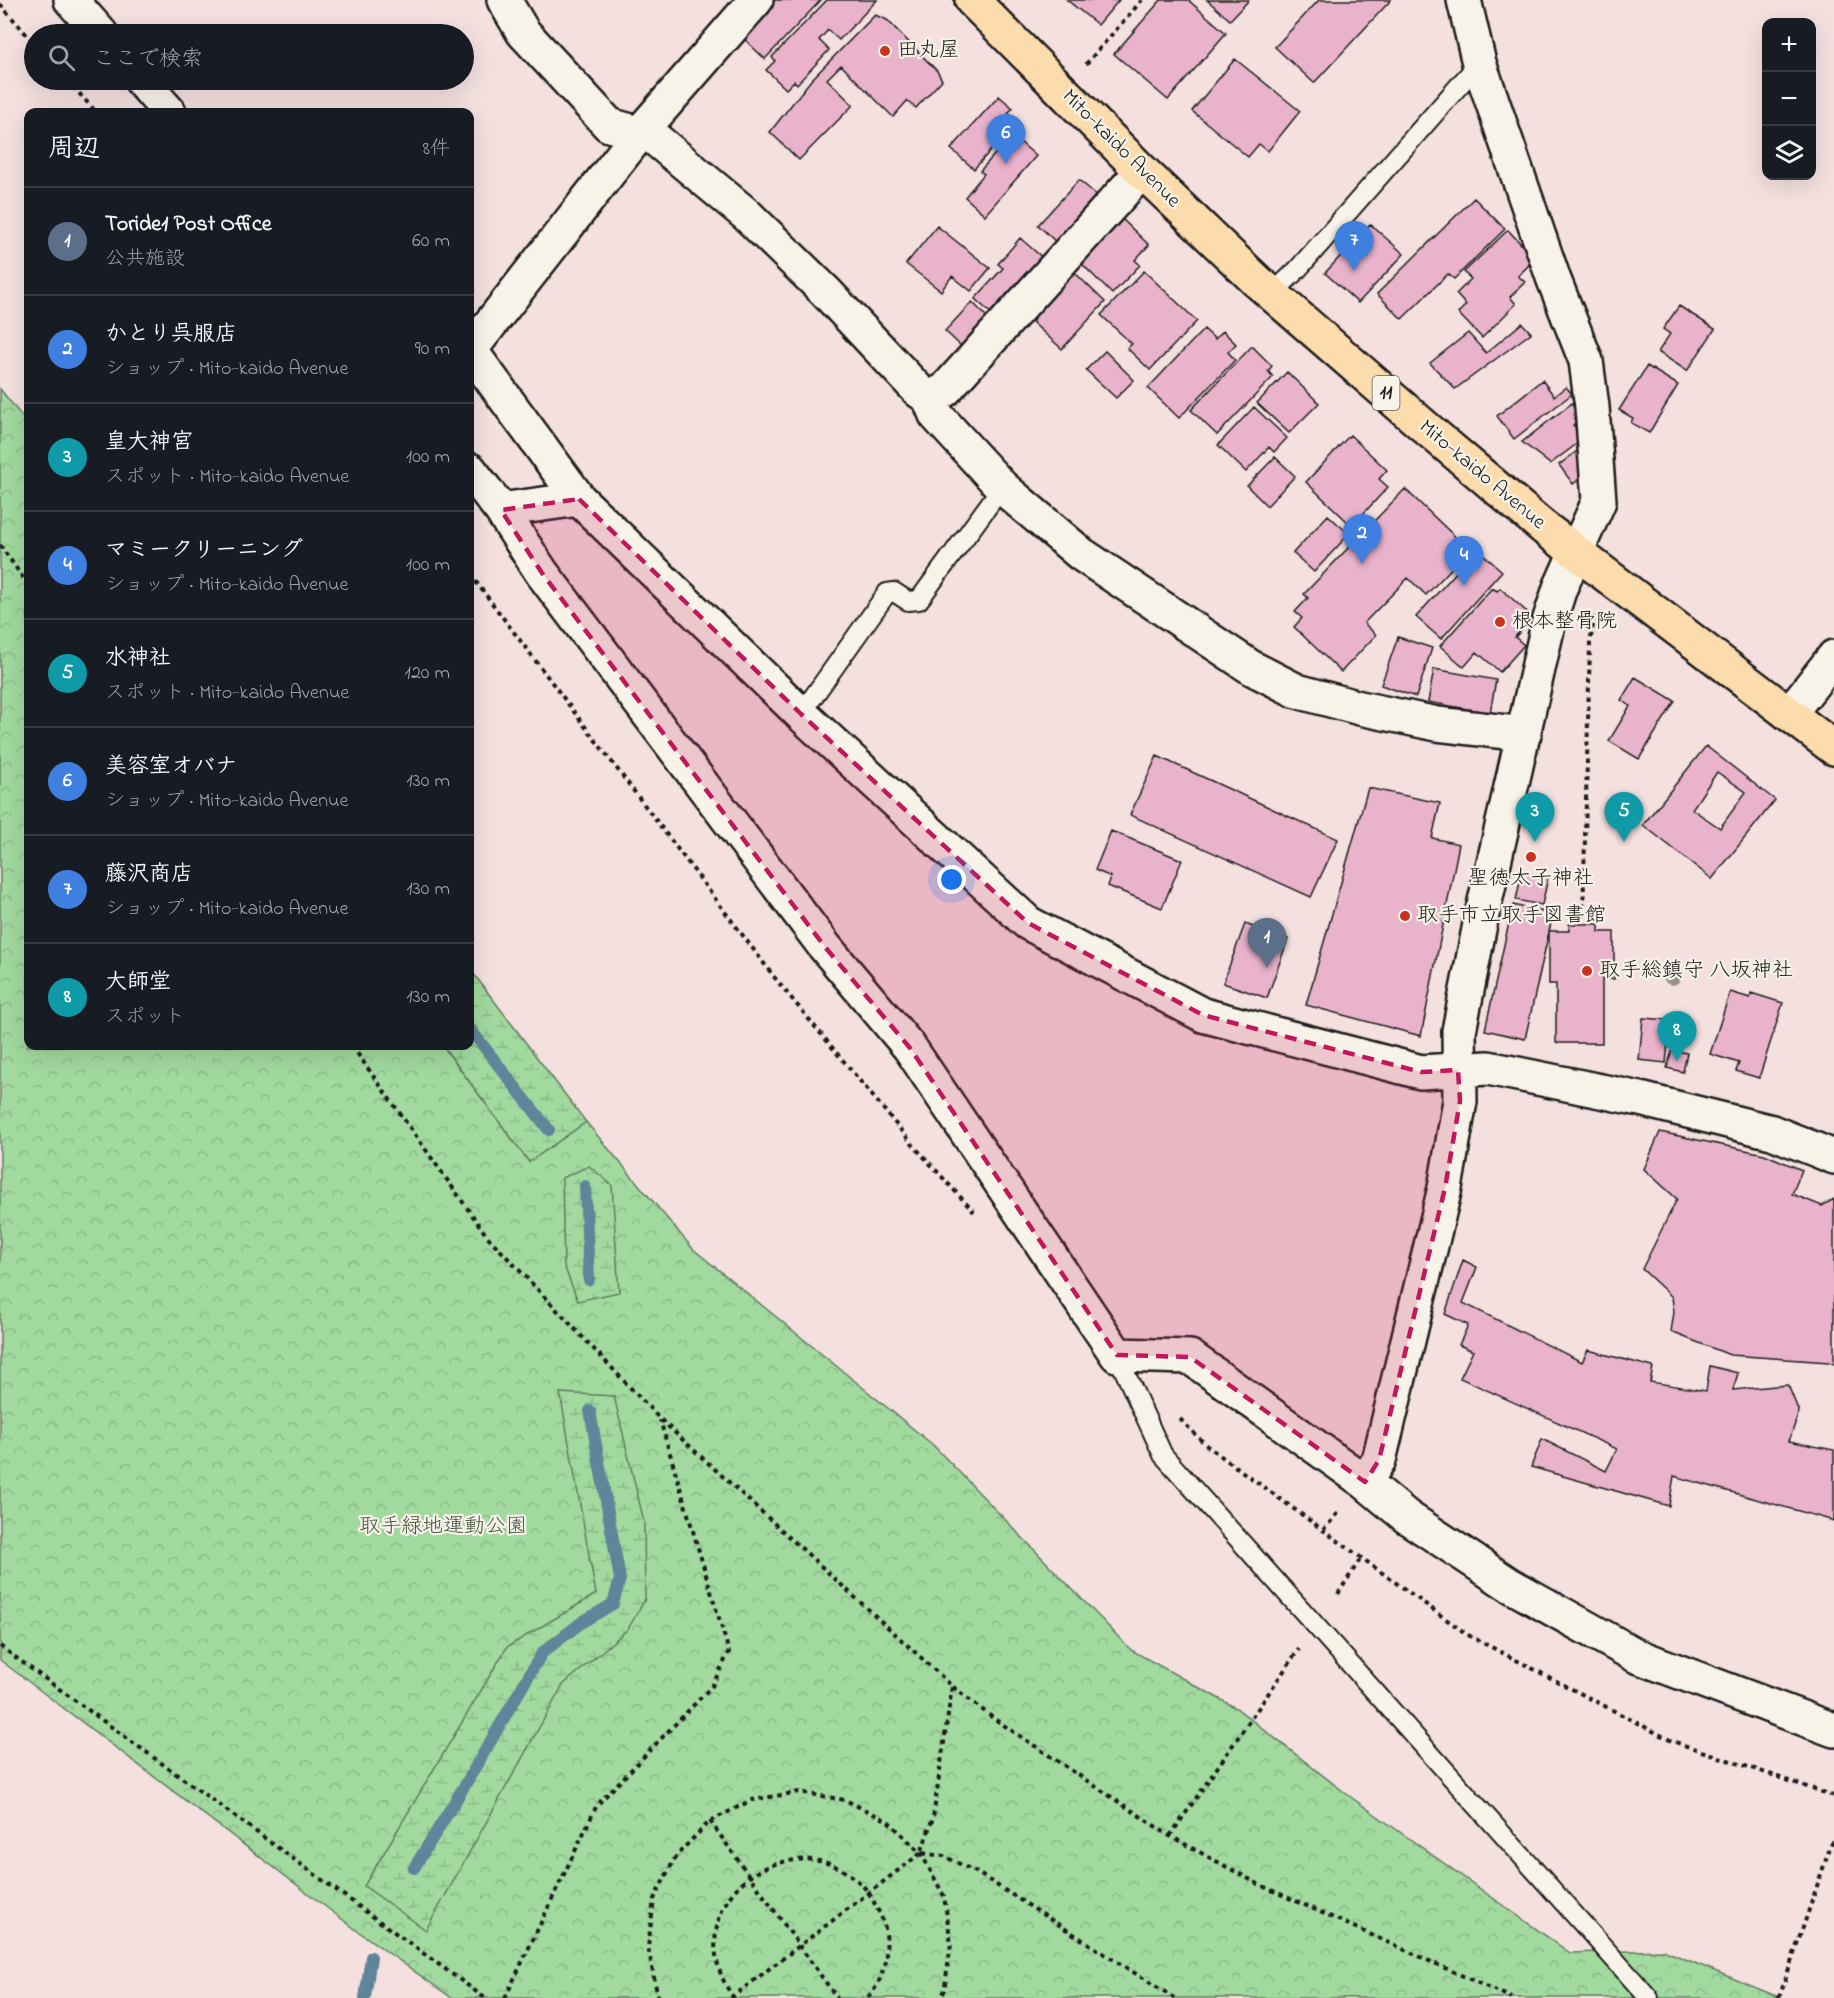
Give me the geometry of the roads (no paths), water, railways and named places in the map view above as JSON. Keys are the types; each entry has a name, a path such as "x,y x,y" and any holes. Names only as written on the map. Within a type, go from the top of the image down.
{"main road":[{"name":"Mito-kaido Avenue","path":"972,0 1142,171 1272,294 1425,427 1543,527 1834,748"}],"street":[{"path":"71,0 92,24"},
{"path":"504,0 523,32 609,125 653,137 747,215 826,292 919,392 929,398 936,415 1002,487 1081,554 1252,668 1297,691 1360,708 1437,724 1524,734"},
{"path":"474,345 639,134 756,0"},
{"path":"1365,1482 1379,1460 1444,1188 1460,1101 1459,1031 1481,919 1548,625 1560,588 1599,501 1586,361 1554,280 1479,63 1464,0"},
{"path":"150,90 166,108"},
{"path":"929,398 945,390 1142,171"},
{"path":"474,355 579,499 801,714 1020,915 1039,928 1203,1015 1421,1072 1488,1068 1640,1099 1773,1132 1834,1157"},
{"path":"474,475 501,510 542,573 796,910 910,1048 1117,1355 1190,1357 1365,1482 1407,1517 1510,1585 1637,1656 1834,1730"},
{"path":"501,510 579,499"},
{"path":"1789,714 1834,657"}],"lane":[{"path":"1272,294 1297,270 1479,63"},
{"path":"801,714 886,593 894,592 908,601 919,600 1002,487"},
{"path":"1117,1355 1164,1455 1649,1998"}],"waterway":[{"path":"474,1034 549,1130"},
{"path":"585,1186 589,1280"},
{"path":"414,1868 542,1653 582,1622 613,1604 620,1579 590,1411"},
{"path":"365,1998 371,1957"}],"place":[{"name":"田丸屋","path":"885,51"},
{"name":"美容室オバナ","path":"1006,164"},
{"name":"藤沢商店","path":"1354,271"},
{"name":"かとり呉服店","path":"1362,564"},
{"name":"マミークリーニング","path":"1464,586"},
{"name":"根本整骨院","path":"1500,622"},
{"name":"皇大神宮","path":"1535,842"},
{"name":"水神社","path":"1624,842"},
{"name":"聖徳太子神社","path":"1531,857"},
{"name":"取手市立取手図書館","path":"1405,916"},
{"name":"Toride1 Post Office","path":"1267,968"},
{"name":"取手総鎮守 八坂神社","path":"1587,971"},
{"name":"大師堂","path":"1677,1061"}],"park label":[{"name":"取手緑地運動公園","path":"443,1527"}]}
